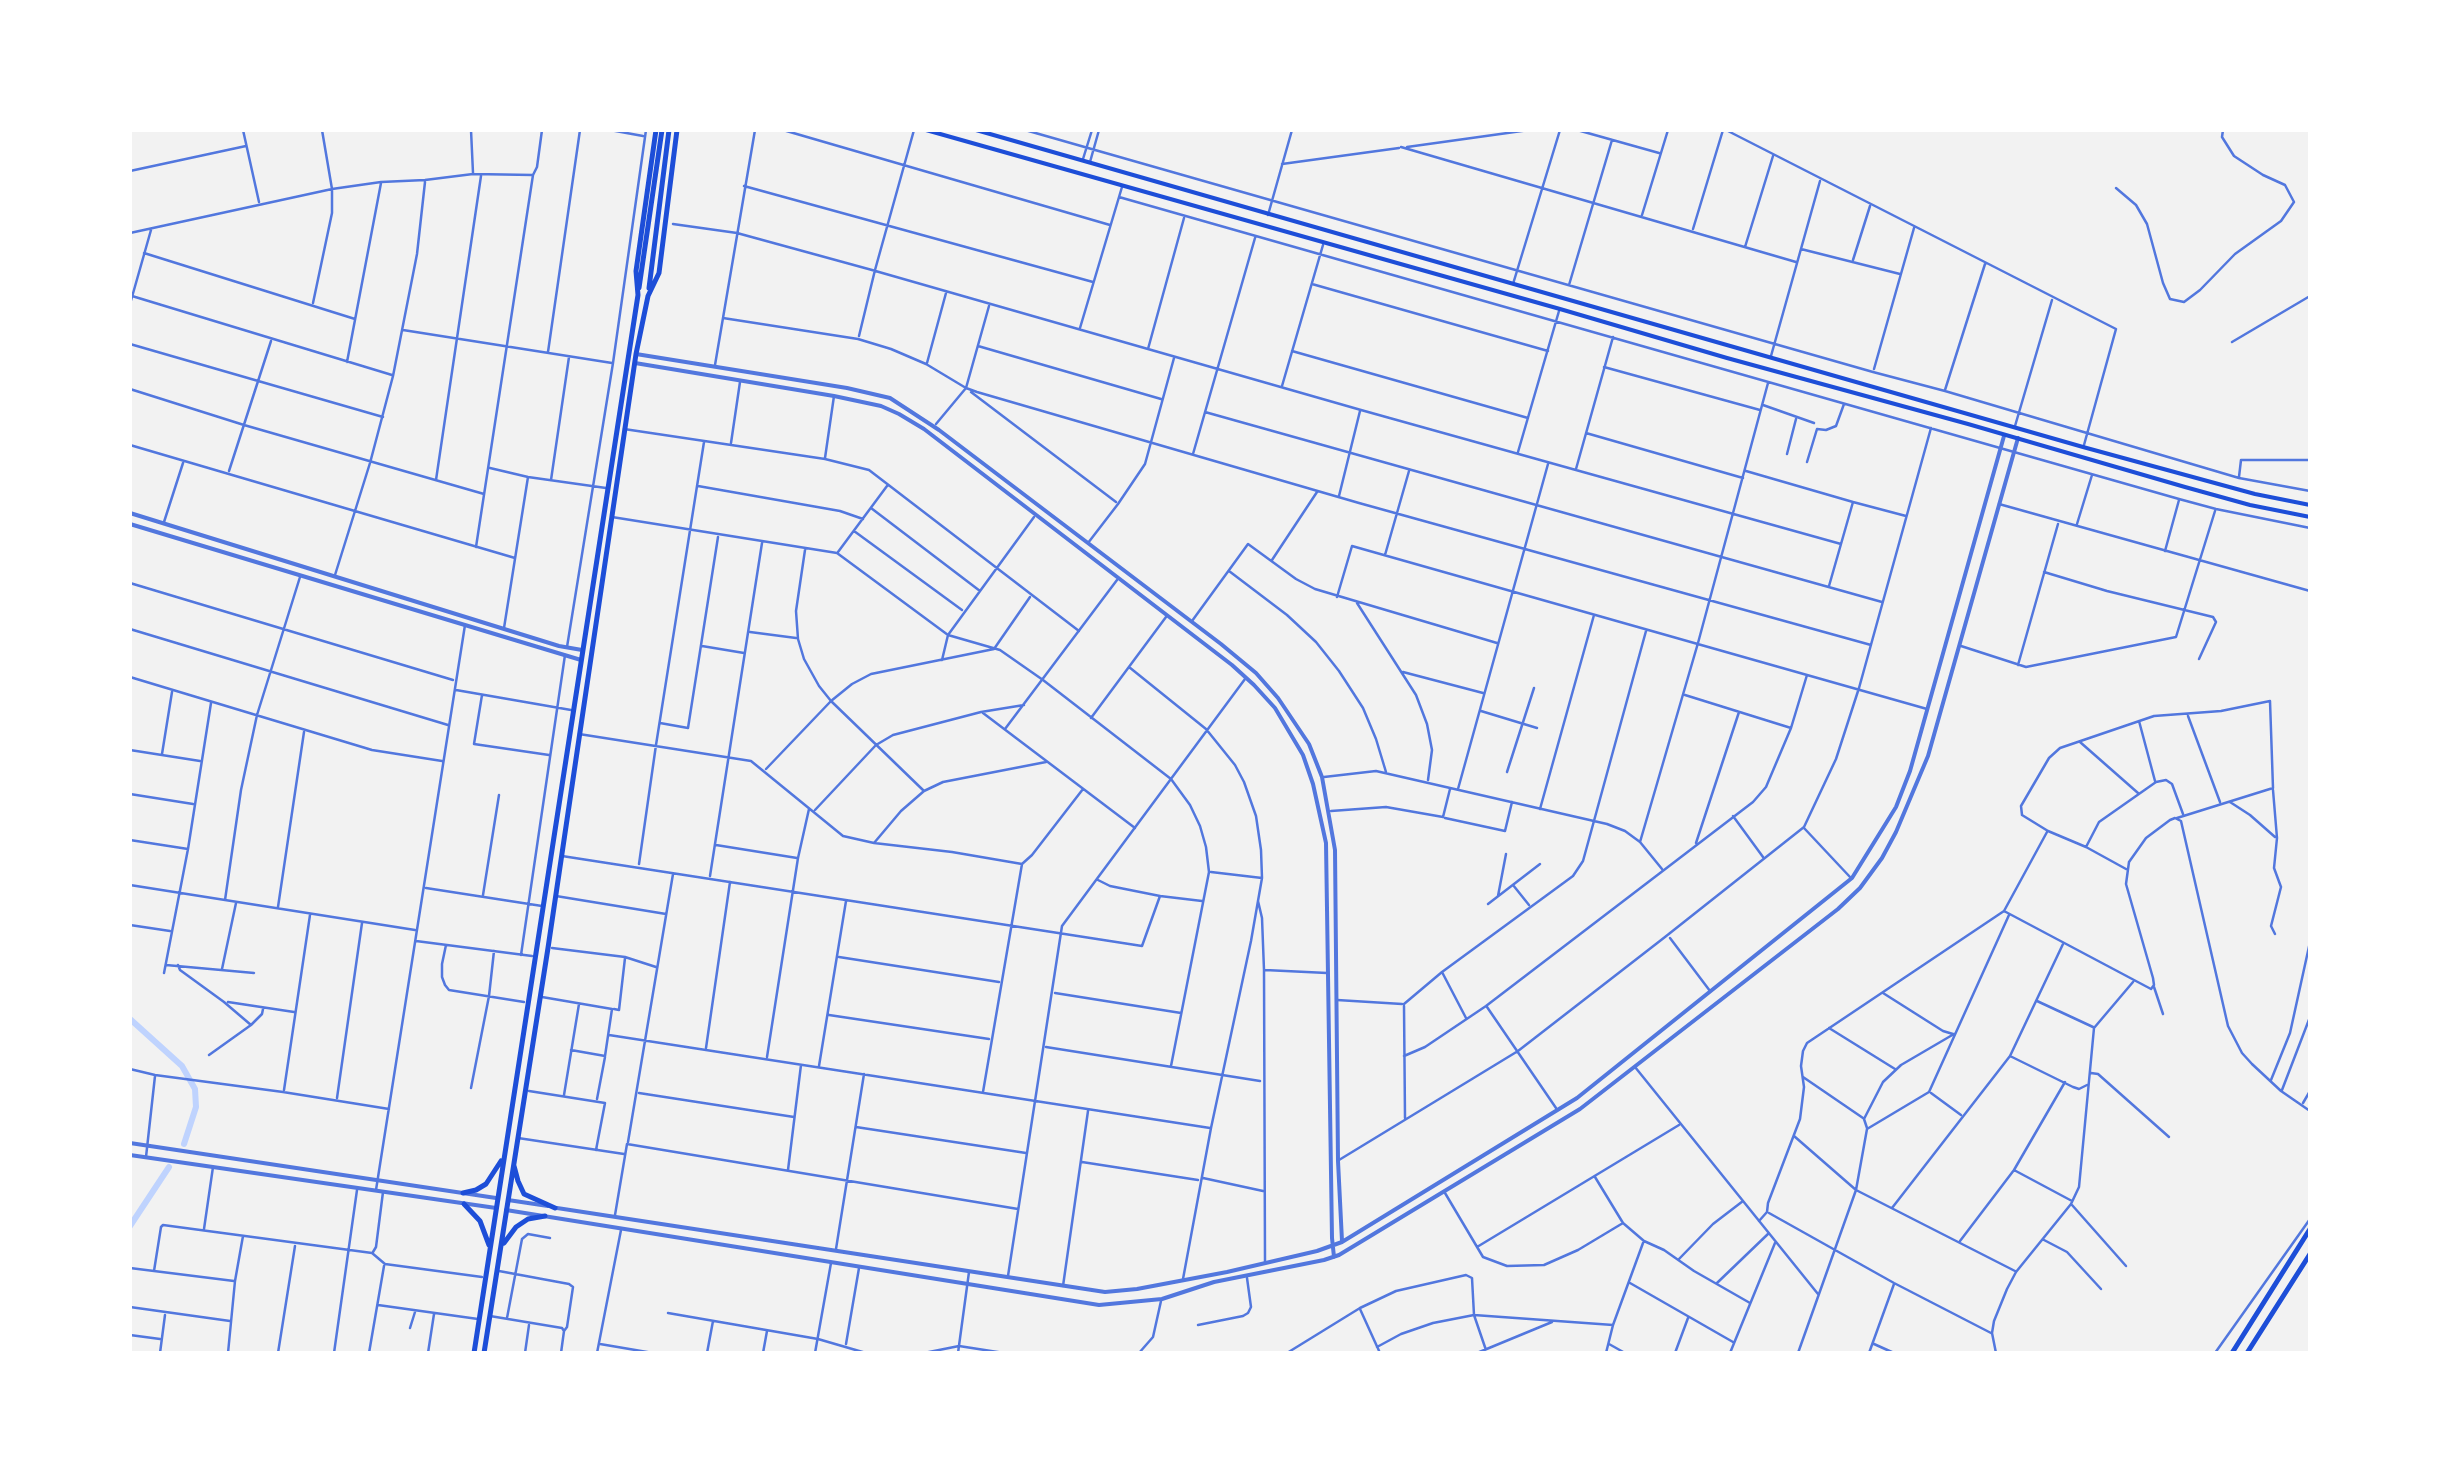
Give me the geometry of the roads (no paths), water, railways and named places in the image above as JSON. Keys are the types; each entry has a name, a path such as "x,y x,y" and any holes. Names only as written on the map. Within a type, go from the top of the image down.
{"main road":[{"path":"474,1353 606,488 644,270 659,130"},
{"path":"638,295 636,271 659,130"},
{"path":"484,1353 634,364 652,271 670,130"},
{"path":"648,296 659,273 677,130"},
{"path":"926,130 2250,505 2310,517"},
{"path":"976,130 2084,447 2255,494 2310,504"},
{"path":"1220,214 1224,202"},
{"path":"1236,218 1239,206"},
{"path":"1904,407 1906,396"},
{"path":"1923,412 1926,401"},
{"path":"531,984 542,987"},
{"path":"463,1193 486,1184 504,1156"},
{"path":"514,1164 524,1194 555,1208"},
{"path":"464,1204 480,1221 490,1248"},
{"path":"500,1250 516,1228 545,1216"},
{"path":"2232,1353 2310,1229"},
{"path":"2247,1353 2310,1254"}],"street":[{"path":"244,130 260,204"},
{"path":"312,304 332,212 322,130"},
{"path":"470,130 473,174"},
{"path":"476,548 542,130"},
{"path":"548,352 580,130"},
{"path":"610,130 646,136"},
{"path":"522,955 646,130"},
{"path":"715,366 755,130"},
{"path":"783,130 1110,226"},
{"path":"858,339 914,130"},
{"path":"1026,130 2239,478 2310,491"},
{"path":"1082,161 1092,130"},
{"path":"1090,163 1099,130"},
{"path":"1268,215 1292,130"},
{"path":"1282,164 1529,130"},
{"path":"1512,285 1560,130"},
{"path":"1577,130 1660,153"},
{"path":"1642,217 1668,130"},
{"path":"1693,232 1724,130 2116,329 2084,447"},
{"path":"2116,188 2136,205 2147,224 2170,298 2184,302 2235,254 2281,221 2294,202 2285,185 2234,156 2222,137 2223,130"},
{"path":"1569,286 1612,140"},
{"path":"130,171 246,146"},
{"path":"1401,147 1796,262"},
{"path":"1746,247 1773,154"},
{"path":"130,233 332,188 473,174 534,175"},
{"path":"435,481 481,174"},
{"path":"335,575 393,376 426,180"},
{"path":"1771,358 1820,180"},
{"path":"347,362 381,182"},
{"path":"744,186 1093,282"},
{"path":"1079,330 1122,186"},
{"path":"1119,196 2179,499 2310,528"},
{"path":"1852,262 1870,204"},
{"path":"1148,349 1185,216"},
{"path":"673,224 737,233 875,270 1841,544"},
{"path":"1873,372 1915,227"},
{"path":"130,304 151,228"},
{"path":"1192,454 1256,236"},
{"path":"1282,387 1324,243"},
{"path":"1800,248 1901,275"},
{"path":"144,253 355,318"},
{"path":"1945,391 1985,263"},
{"path":"1312,284 1548,351"},
{"path":"926,364 947,292"},
{"path":"132,296 393,376"},
{"path":"2232,342 2310,296"},
{"path":"2014,427 2053,298"},
{"path":"934,426 966,388 989,304"},
{"path":"1518,454 1560,308"},
{"path":"723,318 858,339 926,364 966,388 1118,504"},
{"path":"402,330 613,363"},
{"path":"1575,470 1613,337"},
{"path":"228,474 271,340"},
{"path":"130,344 383,417"},
{"path":"978,346 1163,399"},
{"path":"1292,351 1528,418"},
{"path":"636,354 890,398 934,426 1192,622 1256,673 1278,698 1309,744 1322,777 1335,850 1342,1242"},
{"path":"2310,354 2310,387"},
{"path":"551,480 569,356"},
{"path":"1088,544 1144,464 1174,356"},
{"path":"634,364 881,406 924,429 1246,678 1275,708 1295,738 1314,784 1326,842 1334,1257"},
{"path":"1753,377 1756,366"},
{"path":"1604,367 1814,423"},
{"path":"730,445 740,380"},
{"path":"1640,842 1768,381"},
{"path":"966,388 1338,497 1871,645"},
{"path":"130,389 485,495"},
{"path":"825,459 834,396"},
{"path":"1808,462 1817,429 1836,426 1845,403"},
{"path":"1338,497 1361,410"},
{"path":"1205,412 1882,602"},
{"path":"1787,454 1796,418"},
{"path":"1338,1161 1518,1051 1804,827 1836,760 1859,688 1931,427"},
{"path":"616,428 825,459 869,470 1079,631"},
{"path":"1586,433 1743,478"},
{"path":"508,1200 1119,1292 1265,1263 1342,1242 1589,1089 1852,878 1896,807 1926,720 2004,435"},
{"path":"506,1210 1099,1305 1162,1299 1214,1282 1334,1257 1580,1110 1860,888 1882,858 1923,770 2018,438"},
{"path":"639,867 704,441"},
{"path":"130,445 515,558"},
{"path":"2239,478 2241,460 2310,460"},
{"path":"164,524 183,461"},
{"path":"1458,789 1549,463"},
{"path":"489,468 606,488"},
{"path":"1385,555 1409,470"},
{"path":"1744,470 1906,516"},
{"path":"2076,527 2092,473"},
{"path":"504,628 528,477"},
{"path":"837,553 889,484"},
{"path":"697,486 863,518"},
{"path":"1272,561 1318,490"},
{"path":"1023,506 1028,498"},
{"path":"2164,552 2179,499"},
{"path":"1828,587 1853,502"},
{"path":"1999,504 2310,591"},
{"path":"871,508 980,591"},
{"path":"1960,646 2026,667 2173,638 2216,509"},
{"path":"580,660 130,526 132,514 582,650"},
{"path":"942,661 948,635 1035,516"},
{"path":"611,517 837,553 948,635 1000,650 1171,779 1200,826 1209,872 1171,1066"},
{"path":"2018,666 2058,522"},
{"path":"854,531 964,612"},
{"path":"660,723 688,728 718,535"},
{"path":"709,877 762,542"},
{"path":"1192,622 1248,544 1296,578 1337,596 1497,643"},
{"path":"1337,596 1352,546 1929,709"},
{"path":"806,549 796,611 798,638 812,672 831,701 924,790"},
{"path":"269,566 271,556"},
{"path":"1228,570 1287,615 1339,670 1363,708 1386,774"},
{"path":"2044,572 2212,617 2216,622 2199,658"},
{"path":"225,900 256,715 301,576"},
{"path":"1004,730 1118,578"},
{"path":"130,584 454,681"},
{"path":"1144,598 1149,590"},
{"path":"765,770 852,684 871,674 994,649 1031,596"},
{"path":"1356,602 1416,695 1432,750 1428,783"},
{"path":"1540,809 1594,614"},
{"path":"1091,718 1167,616"},
{"path":"372,1254 376,1247 378,1181 464,625"},
{"path":"130,628 449,726"},
{"path":"1337,1000 1404,1004 1573,876 1583,861 1647,629"},
{"path":"748,632 798,638"},
{"path":"701,646 745,653"},
{"path":"1129,668 1206,729 1235,766 1256,816 1261,850 1262,878 1183,1280"},
{"path":"1403,672 1484,693"},
{"path":"1404,1056 1486,1006 1753,802 1766,787 1791,728 1807,674"},
{"path":"1008,1278 1062,926 1246,678"},
{"path":"130,679 372,750 443,762"},
{"path":"1506,772 1534,688"},
{"path":"162,755 172,690"},
{"path":"454,690 573,710"},
{"path":"1683,694 1791,728"},
{"path":"482,695 474,744 551,756"},
{"path":"164,973 211,701"},
{"path":"2128,870 2086,846 2048,831 2021,812 2049,758 2060,748 2154,716 2221,711 2270,701 2277,838 2274,868 2281,888 2272,926 2274,934"},
{"path":"767,1058 798,858 812,810 892,735 1024,705"},
{"path":"1480,711 1536,728"},
{"path":"982,712 1134,828"},
{"path":"1696,844 1738,712"},
{"path":"2187,714 2221,804"},
{"path":"1926,720 1938,724"},
{"path":"2139,722 2156,782"},
{"path":"278,908 305,730"},
{"path":"578,734 751,761 843,836 1022,864"},
{"path":"2080,742 2139,794"},
{"path":"130,750 202,762"},
{"path":"874,843 924,790 942,782 1046,762"},
{"path":"1322,777 1376,771 1592,821 1625,831 1640,842 1662,870"},
{"path":"2086,846 2099,822 2156,782 2166,780 2172,784 2183,816"},
{"path":"1443,817 1450,788"},
{"path":"2162,1014 2126,884 2129,862 2146,838 2175,818 2272,788"},
{"path":"983,1093 1022,864 1084,790"},
{"path":"130,794 195,804"},
{"path":"483,896 500,795"},
{"path":"2228,801 2277,838"},
{"path":"1330,811 1386,807 1505,831 1512,802"},
{"path":"1733,816 1764,858"},
{"path":"2175,818 2184,826 2228,1026 2242,1053 2281,1092 2310,1111"},
{"path":"1804,827 1852,878"},
{"path":"1759,1221 1767,1212 1800,1120 1804,1051 1808,1042 2004,911 2048,831"},
{"path":"130,840 188,848"},
{"path":"714,845 798,858"},
{"path":"1497,897 1506,854"},
{"path":"561,856 1142,946 1160,896"},
{"path":"1488,904 1540,864"},
{"path":"614,1216 673,872"},
{"path":"1209,872 1262,878"},
{"path":"1097,879 1110,886 1204,901"},
{"path":"706,1049 730,881"},
{"path":"130,885 416,930"},
{"path":"1514,885 1530,906"},
{"path":"424,888 543,906"},
{"path":"555,896 666,914"},
{"path":"818,1066 846,899"},
{"path":"1258,900 1264,970 1265,1263"},
{"path":"222,971 236,902"},
{"path":"2004,911 2152,987"},
{"path":"284,1092 310,913"},
{"path":"1867,1130 1930,1092 2010,914"},
{"path":"337,1100 362,921"},
{"path":"130,925 172,932"},
{"path":"1668,935 1711,993"},
{"path":"414,941 536,957"},
{"path":"2271,1082 2290,1034 2310,942"},
{"path":"1892,1208 2010,1056 2064,943"},
{"path":"446,945 442,964 445,985 450,990 528,1003"},
{"path":"548,948 625,957 658,968"},
{"path":"470,1088 494,951"},
{"path":"540,996 618,1010 625,957"},
{"path":"837,957 1001,982"},
{"path":"166,965 254,972"},
{"path":"178,965 252,1025"},
{"path":"1264,970 1328,973"},
{"path":"1442,972 1466,1020"},
{"path":"1996,1353 1992,1333 1997,1311 2016,1272 2072,1203 2079,1187 2094,1028 2134,981"},
{"path":"1882,992 1943,1031 1955,1034"},
{"path":"1052,993 1182,1013"},
{"path":"2036,1000 2094,1028"},
{"path":"224,1002 295,1012"},
{"path":"564,1096 579,1002"},
{"path":"1404,1004 1405,1120"},
{"path":"1486,1006 1558,1111"},
{"path":"209,1055 252,1025 263,1009"},
{"path":"597,1102 612,1009"},
{"path":"828,1014 992,1039"},
{"path":"2281,1092 2310,1017"},
{"path":"1829,1028 1896,1070"},
{"path":"1864,1119 1883,1082 1955,1034"},
{"path":"609,1035 1211,1128"},
{"path":"1044,1047 1263,1082"},
{"path":"571,1050 605,1056"},
{"path":"2010,1056 2079,1088 2088,1084"},
{"path":"788,1170 801,1064"},
{"path":"1635,1067 1819,1295"},
{"path":"130,1068 155,1075 389,1109"},
{"path":"2089,1072 2098,1074 2170,1137"},
{"path":"836,1250 864,1074"},
{"path":"146,1157 155,1075"},
{"path":"1799,1352 1856,1190 1867,1130 1864,1119 1802,1076"},
{"path":"1960,1242 2014,1170 2064,1082"},
{"path":"525,1090 604,1103 596,1150"},
{"path":"2302,1106 2310,1091"},
{"path":"1930,1092 1963,1116"},
{"path":"638,1093 794,1117"},
{"path":"1063,1286 1088,1110"},
{"path":"1548,1117 1554,1126"},
{"path":"1477,1247 1680,1124"},
{"path":"855,1127 1028,1154"},
{"path":"1794,1136 1856,1190 2016,1272"},
{"path":"518,1138 626,1154"},
{"path":"130,1143 498,1198"},
{"path":"628,1144 1019,1210"},
{"path":"130,1155 496,1208"},
{"path":"1081,1162 1265,1191"},
{"path":"204,1230 213,1167"},
{"path":"2014,1170 2072,1203 2126,1266"},
{"path":"1594,1176 1624,1222 1644,1241 1750,1302"},
{"path":"334,1353 357,1189"},
{"path":"1444,1192 1483,1257 1507,1266 1544,1264 1578,1250 1624,1222"},
{"path":"1678,1260 1712,1224 1742,1201"},
{"path":"568,1210 568,1220"},
{"path":"1393,1211 1399,1220"},
{"path":"1767,1212 1992,1333"},
{"path":"2215,1353 2310,1219"},
{"path":"154,1271 164,1225 348,1250 372,1254 384,1264 486,1278"},
{"path":"597,1353 621,1228"},
{"path":"1716,1284 1769,1233"},
{"path":"507,1318 522,1239 528,1234 550,1238"},
{"path":"228,1353 243,1236"},
{"path":"2043,1239 2067,1252 2101,1290"},
{"path":"1606,1353 1644,1241"},
{"path":"1730,1353 1776,1242"},
{"path":"278,1353 295,1243"},
{"path":"815,1353 832,1262"},
{"path":"368,1353 384,1264"},
{"path":"846,1346 859,1266"},
{"path":"130,1268 235,1281"},
{"path":"498,1270 572,1286 561,1353"},
{"path":"958,1353 969,1272"},
{"path":"1214,1274 1214,1282"},
{"path":"1287,1353 1360,1308 1396,1291 1466,1275 1472,1278 1474,1314 1487,1351"},
{"path":"1198,1325 1248,1312 1251,1308 1247,1277"},
{"path":"1630,1283 1734,1343"},
{"path":"1869,1353 1894,1283"},
{"path":"1139,1353 1153,1337 1162,1299"},
{"path":"378,1304 479,1320"},
{"path":"130,1307 232,1322"},
{"path":"1360,1308 1380,1353"},
{"path":"410,1328 416,1310"},
{"path":"428,1353 434,1313"},
{"path":"668,1313 818,1338 867,1353"},
{"path":"160,1353 165,1314"},
{"path":"1377,1347 1433,1323 1474,1314 1613,1325"},
{"path":"490,1316 564,1330"},
{"path":"1675,1353 1689,1317"},
{"path":"707,1353 713,1320"},
{"path":"526,1353 530,1322"},
{"path":"1477,1353 1553,1322"},
{"path":"763,1353 767,1330"},
{"path":"130,1335 162,1340"},
{"path":"1873,1343 1894,1353"},
{"path":"598,1344 653,1353"},
{"path":"1608,1344 1626,1353"},
{"path":"924,1353 959,1346 1004,1353"}],"waterway":[{"path":"130,1019 182,1066 195,1089 196,1107 184,1144"},
{"path":"130,1226 169,1167"}]}
